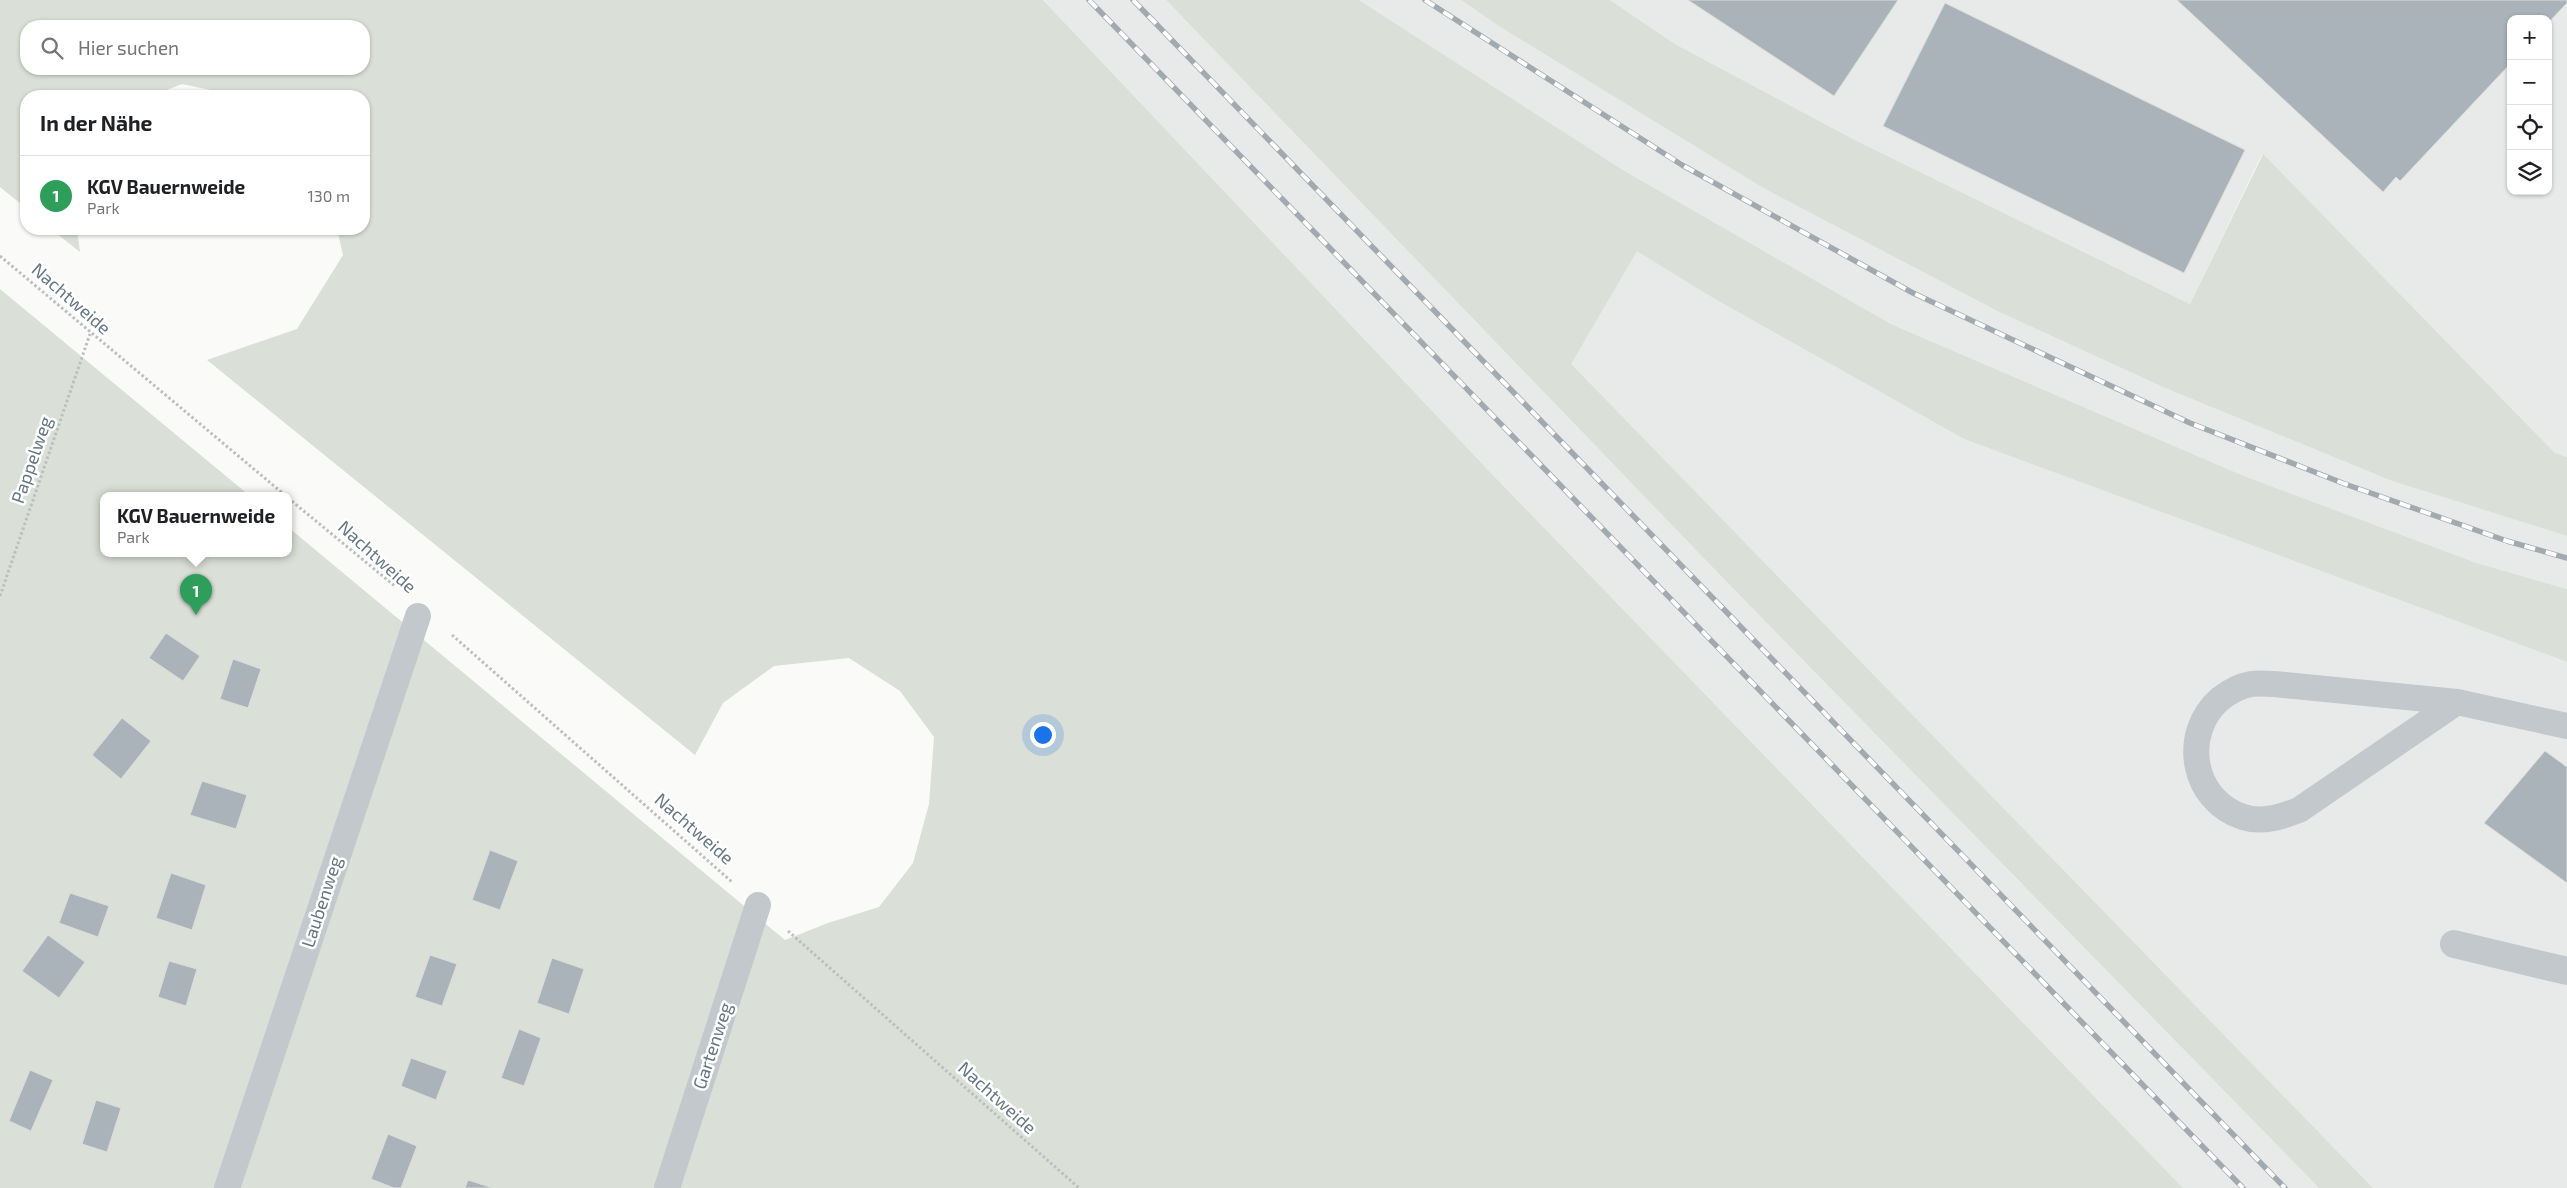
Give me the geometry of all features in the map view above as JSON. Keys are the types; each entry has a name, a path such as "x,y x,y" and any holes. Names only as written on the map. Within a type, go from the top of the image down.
{"street":[{"path":"2454,944 2567,971"}],"lane":[{"name":"Laubenweg","path":"227,1188 418,616"},
{"path":"2457,702 2299,810 2280,817 2261,819 2243,817 2227,809 2213,797 2202,781 2196,761 2196,743 2200,724 2211,708 2228,693 2250,684 2274,684 2457,702 2567,726"},
{"name":"Gartenweg","path":"667,1188 758,905"}],"path":[{"name":"Nachtweide","path":"0,256 90,334 282,492"},
{"name":"Pappelweg","path":"0,596 90,334"},
{"name":"Nachtweide","path":"292,500 404,594 418,616 438,623 1079,1188"}],"shaded area":[{"path":"0,0 1043,0 1491,473 2183,1188 0,1188 0,289 245,492 100,492 100,557 292,557 292,530 785,940 828,923 879,907 913,863 929,804 934,737 900,691 849,658 774,666 723,703 695,755 207,360 297,329 343,255 338,235 370,235 370,90 210,90 182,84 167,90 20,90 20,203 0,187"},
{"path":"1043,0 1166,0 1719,574 2319,1188 2183,1188 1491,473"},
{"path":"1166,0 1359,0 1623,170 1891,324 2244,476 2477,563 2567,589 2567,662 1964,439 1713,298 1637,251 1571,364 2373,1188 2319,1188 1719,574"},
{"path":"1359,0 1461,0 1497,25 1763,188 1999,312 2165,388 2392,481 2567,536 2567,589 2477,563 2244,476 1891,324 1623,170"},
{"path":"1461,0 1610,0 1675,44 1855,140 2190,304 2263,154 2555,453 2567,457 2567,536 2392,481 2165,388 1999,312 1763,188 1497,25"},
{"path":"1610,0 2567,0 2567,457 2555,453 2262,154 2190,304 1855,140 1675,44"},
{"path":"59,235 78,235 80,252"},
{"path":"1637,250 1713,298 1964,439 2567,662 2567,1188 2373,1188 1570,364"}],"building":[{"path":"1688,0 1898,0 1834,96"},
{"path":"2177,0 2567,0 2567,3 2552,19 2552,15 2507,15 2507,67 2400,181 2396,177 2383,192"},
{"path":"1945,3 2245,150 2184,273 1883,126"},
{"path":"166,633 200,656 183,681 149,658"},
{"path":"233,659 261,669 248,708 220,699"},
{"path":"122,718 151,741 121,779 92,755"},
{"path":"2545,751 2567,767 2567,883 2484,823"},
{"path":"202,781 247,795 236,829 190,815"},
{"path":"490,850 518,861 500,910 472,900"},
{"path":"171,873 206,885 192,930 156,918"},
{"path":"70,893 109,906 98,937 59,923"},
{"path":"48,935 85,962 59,998 22,971"},
{"path":"430,955 457,964 442,1006 415,997"},
{"path":"552,958 584,969 569,1014 537,1003"},
{"path":"169,961 197,969 186,1006 158,997"},
{"path":"519,1029 541,1038 524,1086 501,1078"},
{"path":"411,1058 447,1071 436,1100 401,1086"},
{"path":"30,1070 53,1080 31,1131 9,1121"},
{"path":"96,1100 121,1108 107,1152 82,1144"},
{"path":"388,1134 417,1146 401,1188 394,1188 371,1179"},
{"path":"468,1180 493,1188 465,1188"}],"railway":[{"path":"1089,0 2243,1188"},
{"path":"1133,0 2285,1188"},
{"path":"1425,0 1682,165 1913,293 2190,423 2345,484 2507,541 2567,558"}],"place":[{"name":"KGV Bauernweide","path":"196,615"}]}
